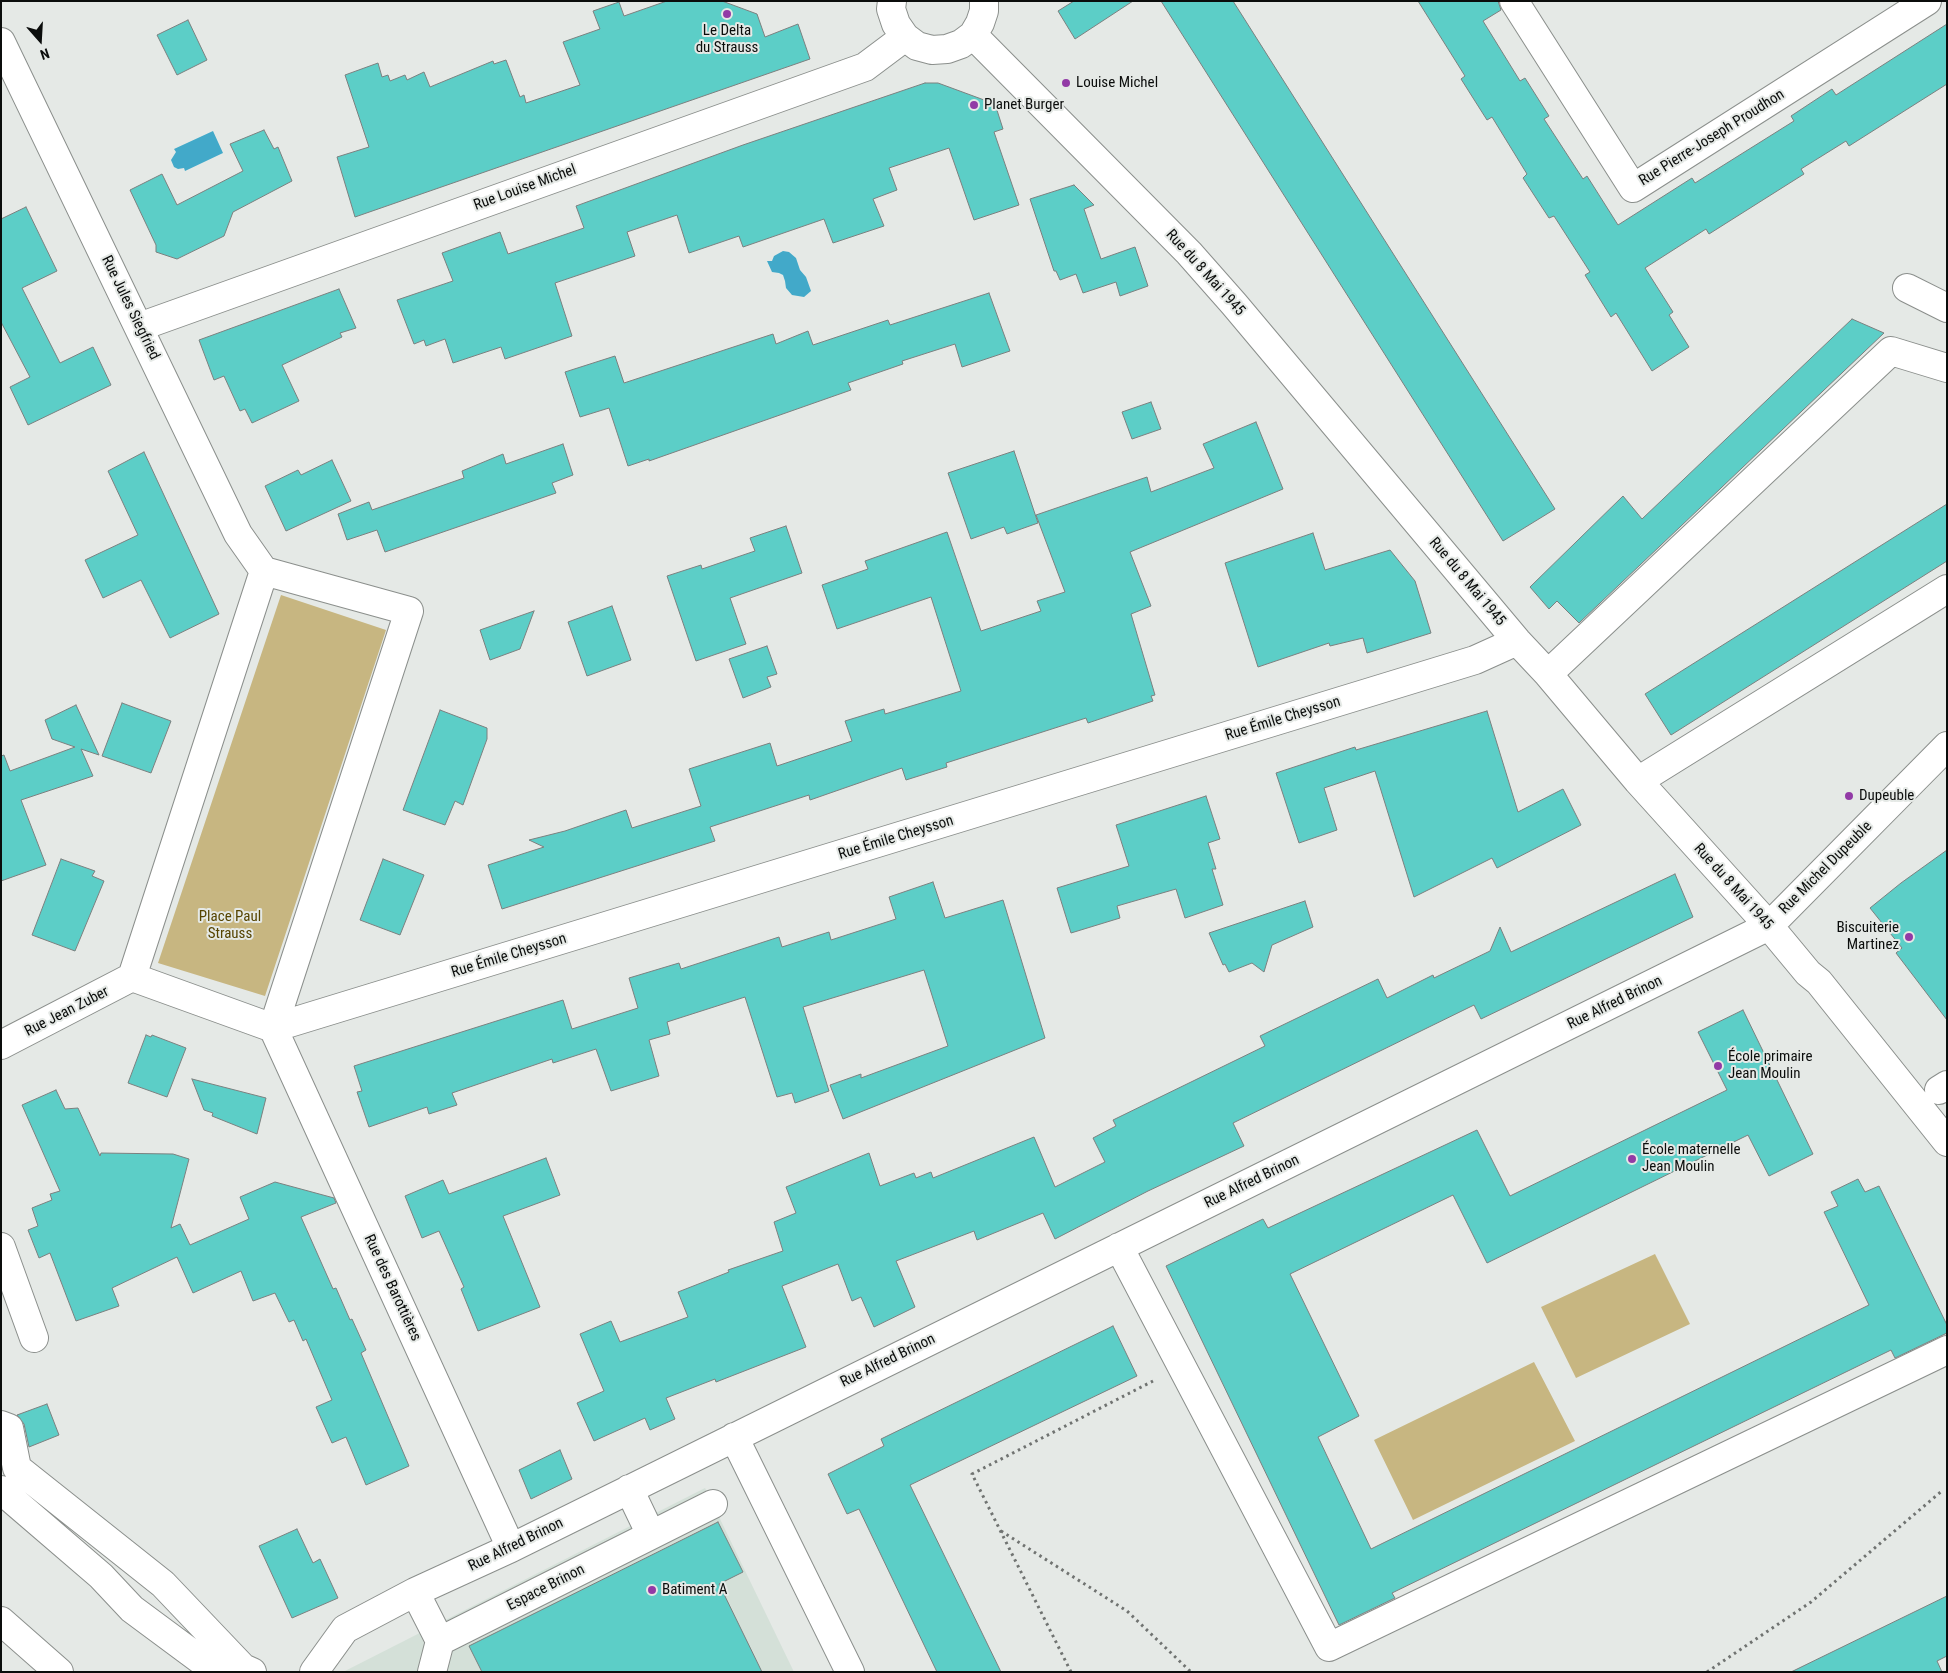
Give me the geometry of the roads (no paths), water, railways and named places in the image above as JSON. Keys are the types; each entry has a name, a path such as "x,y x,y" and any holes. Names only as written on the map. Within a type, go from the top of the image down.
{"main road":[{"path":"892,1 892,10 896,24 905,37 917,46 932,50 946,49 961,44 972,34 980,23 984,11 984,1"},
{"name":"Rue Pierre-Joseph Proudhon","path":"1514,1 1633,188 1927,1"},
{"name":"Rue du 8 Mai 1945","path":"972,34 1189,253 1262,337 1517,641 1548,674 1638,781 1769,926 1808,973 1819,982 1947,1142"},
{"name":"Rue Louise Michel","path":"139,327 865,67 905,37"},
{"name":"Rue Jules Siegfried","path":"1,42 238,534 264,571"},
{"path":"1907,288 1947,308"},
{"path":"1548,674 1891,351 1947,368"},
{"path":"264,571 409,611 273,1028 132,977 264,571"},
{"path":"1638,781 1947,589"},
{"name":"Rue Émile Cheysson","path":"273,1028 1466,663 1517,641"},
{"name":"Rue Michel Dupeuble","path":"1769,926 1947,746"},
{"name":"Rue Alfred Brinon","path":"314,1672 345,1629 415,1592 510,1548 1726,949 1769,926"},
{"name":"Rue Jean Zuber","path":"1,1045 132,977"},
{"name":"Rue des Barottières","path":"273,1028 510,1548"},
{"path":"1,1247 34,1338"},
{"path":"1119,1247 1329,1647 1947,1350"},
{"path":"1,1424 9,1428 16,1468 162,1584 243,1668 252,1672"},
{"path":"734,1437 850,1672"},
{"path":"629,1489 651,1535"},
{"path":"1,1490 101,1576 132,1609 217,1672"},
{"name":"Espace Brinon","path":"440,1641 713,1504"},
{"path":"415,1592 440,1641 432,1672"},
{"path":"1,1621 59,1672"}],"water":[{"path":"213,131 223,153 185,171 184,168 178,169 174,167 171,160 176,152 174,149"},
{"path":"783,251 789,252 796,258 800,270 806,277 811,291 804,297 792,295 786,288 783,275 772,272 767,261 772,261 774,256"}],"place":[{"name":"Le Delta du Strauss","path":"727,14"},
{"name":"Louise Michel","path":"1066,83"},
{"name":"Planet Burger","path":"974,105"},
{"name":"Dupeuble","path":"1849,796"},
{"name":"Biscuiterie Martinez","path":"1909,937"},
{"name":"École primaire Jean Moulin","path":"1718,1066"},
{"name":"École maternelle Jean Moulin","path":"1632,1159"},
{"name":"Batiment A","path":"652,1590"}],"park label":[{"name":"Place Paul Strauss","path":"230,926"}]}
